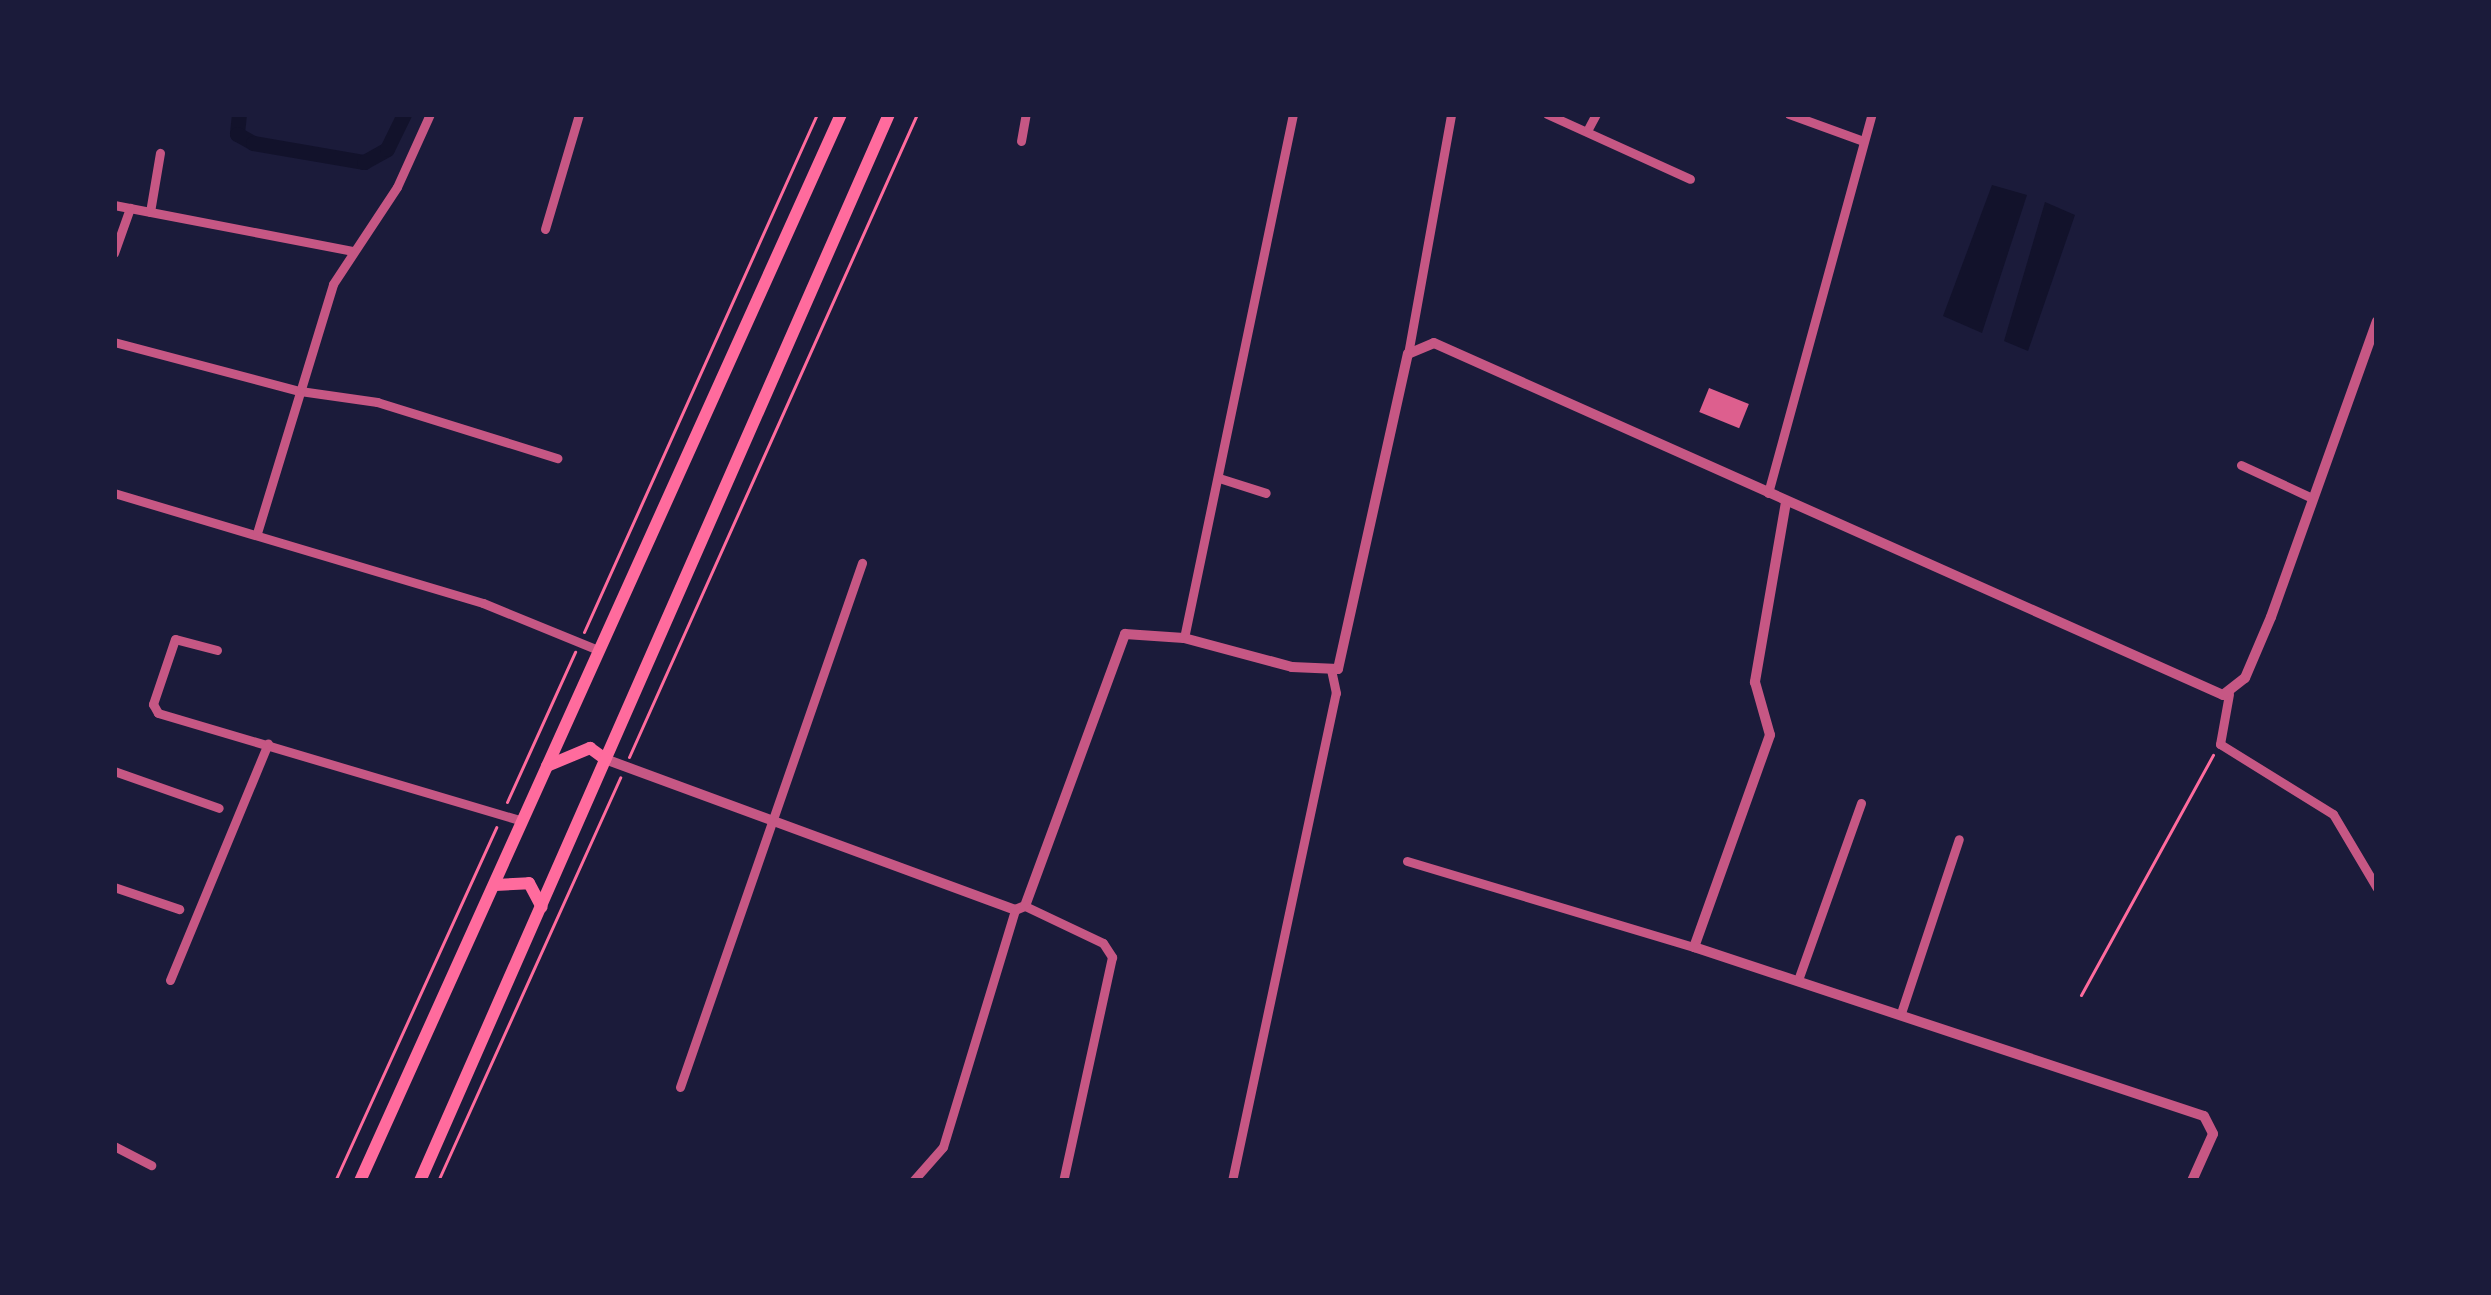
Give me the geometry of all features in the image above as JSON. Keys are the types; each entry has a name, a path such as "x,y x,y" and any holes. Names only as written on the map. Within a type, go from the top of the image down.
{"main road":[{"path":"360,1181 841,114"},
{"path":"420,1181 889,114"},
{"path":"546,766 590,748 605,759"},
{"path":"495,885 529,883 542,908"}],"street":[{"path":"257,533 333,284 397,187 430,114"},
{"path":"545,229 579,114"},
{"path":"1021,142 1026,114"},
{"path":"1184,638 1293,114"},
{"path":"1331,670 1344,658 1408,354 1450,114"},
{"path":"1547,114 1690,178"},
{"path":"1587,131 1596,114"},
{"path":"1790,114 1863,141"},
{"path":"1768,493 1872,114"},
{"path":"150,212 160,153"},
{"path":"114,205 354,250"},
{"path":"114,253 130,208"},
{"path":"2377,321 2271,617 2245,678 2229,694 2220,744 2333,814 2377,888"},
{"path":"114,343 300,391 377,402 557,458"},
{"path":"1408,354 1435,343 1464,352 2197,687 2229,694"},
{"path":"2241,465 2312,497"},
{"path":"1219,478 1266,493"},
{"path":"114,493 483,603 598,650"},
{"path":"1694,947 1770,735 1755,682 1786,502"},
{"path":"680,1088 768,822 862,563"},
{"path":"913,1181 943,1147 1020,908 1118,642 1136,631 1331,670"},
{"path":"217,650 175,638 154,708 522,821"},
{"path":"1232,1181 1336,693 1331,670"},
{"path":"170,980 268,743"},
{"path":"605,759 768,822 1020,908 1103,943 1112,957 1063,1181"},
{"path":"114,771 219,808"},
{"path":"1798,980 1861,803"},
{"path":"1902,1010 1959,839"},
{"path":"1407,861 1902,1010 2204,1116 2213,1134 2193,1181"},
{"path":"114,886 178,909"},
{"path":"114,1145 152,1165"}],"path":[{"path":"630,755 917,114"},
{"path":"2081,995 2220,744"},
{"path":"438,1181 618,781"}],"shaded area":[{"path":"1992,185 2027,195 1982,333 1943,316"},
{"path":"2045,202 2075,215 2028,351 2004,341"}],"building":[{"path":"1709,388 1749,404 1739,428 1699,412"}],"waterway":[{"path":"239,114 237,134 253,143 364,162 387,149 404,114"}]}
